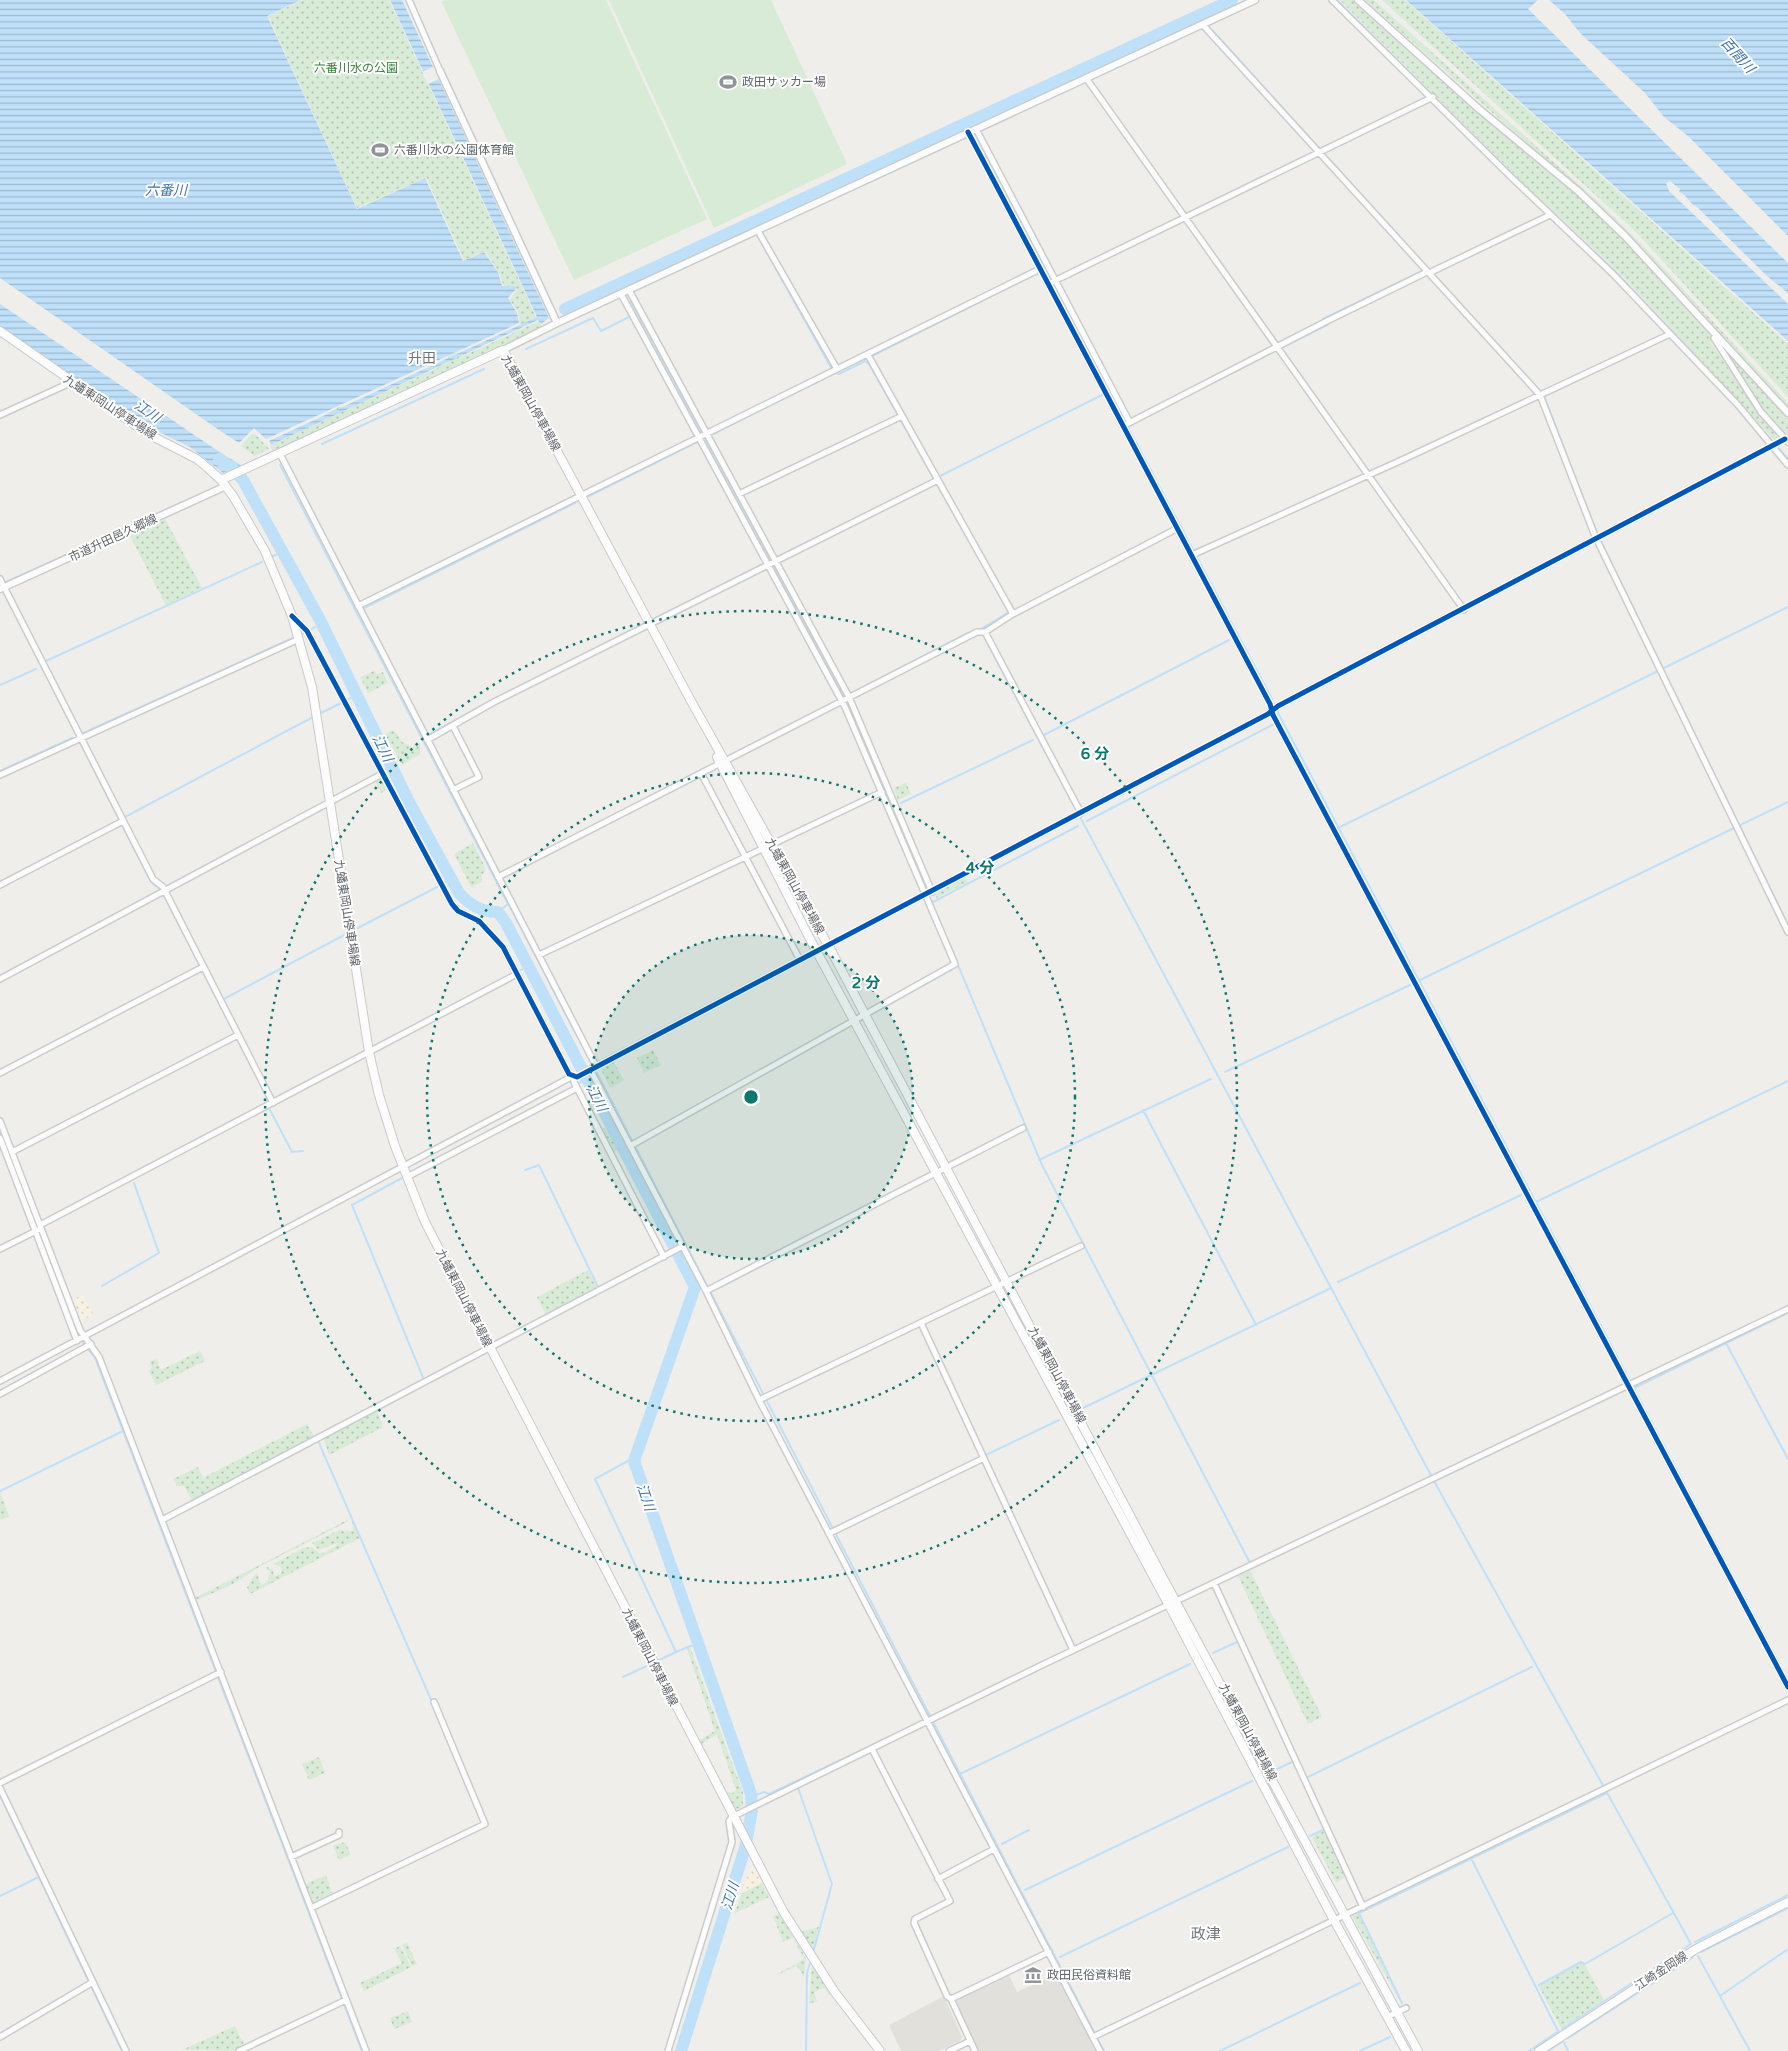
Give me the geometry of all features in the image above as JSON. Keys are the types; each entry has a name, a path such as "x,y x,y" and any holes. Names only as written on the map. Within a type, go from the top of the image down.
{"main road":[{"name":"九蟠東岡山停車場線","path":"0,331 148,434 197,460 225,481 265,551 292,616 317,717 369,1052 379,1095 406,1177 425,1222 489,1348 783,1911 821,1972 880,2051"},
{"name":"九蟠東岡山停車場線","path":"225,481 244,468 503,350 723,762 763,848 854,1021 1406,2051"},
{"name":"九蟠東岡山停車場線","path":"723,762 772,844 828,946 1176,1601 1418,2051"},
{"name":"江崎金岡線","path":"1539,2051 1696,1949 1788,1902"}],"street":[{"path":"409,0 557,323"},
{"path":"503,350 557,323 1255,0"},
{"path":"1332,0 1550,215 1612,273 1738,405 1788,465"},
{"path":"1358,0 1479,109 1578,191 1625,236 1788,413"},
{"path":"1202,24 1542,394 1597,538 1788,932"},
{"path":"1086,78 1463,608"},
{"path":"1051,282 1433,98"},
{"path":"976,129 1051,282 1126,423 1178,528 1194,553 1272,711 1788,1687"},
{"path":"968,132 1040,269 1051,282"},
{"path":"1126,423 1278,349 1428,271 1550,215"},
{"path":"758,231 834,371"},
{"path":"358,606 1040,269"},
{"path":"629,290 703,436 739,494 772,563"},
{"path":"621,294 703,436 845,699 929,893 955,964 633,1145"},
{"path":"1194,553 1368,475 1670,334"},
{"path":"0,1381 575,1076 1079,814 1463,608 1773,445 1787,441 1761,412 1714,338 1717,335"},
{"path":"868,355 900,417 1013,614"},
{"path":"0,415 72,382"},
{"path":"739,494 900,417"},
{"path":"279,452 596,1066"},
{"name":"市道升田邑久郷線","path":"2,588 225,481"},
{"path":"427,740 494,702 936,481"},
{"path":"498,878 845,699 983,632 1013,614 1178,528"},
{"path":"0,579 2,588 79,738 153,879 163,892 272,1101"},
{"path":"292,616 307,631 452,904 458,911 479,921 504,947 569,1074 575,1076"},
{"path":"983,632 1079,814"},
{"path":"0,774 299,639"},
{"path":"845,699 882,792 929,893"},
{"path":"453,726 479,777 453,790"},
{"path":"0,979 382,774"},
{"path":"702,774 800,960"},
{"path":"539,955 882,792"},
{"path":"0,885 122,820"},
{"path":"0,1073 201,968"},
{"path":"0,1249 272,1101 517,974"},
{"path":"12,1152 236,1035"},
{"path":"589,1070 633,1145 683,1246 709,1289 762,1398 930,1720 994,1849 1095,2036 1100,2051"},
{"path":"575,1076 576,1086 663,1256"},
{"path":"406,1177 576,1086"},
{"path":"0,1121 2,1134 80,1330 79,1340 84,1348 100,1357 218,1673 311,1908 344,2001 366,2051"},
{"path":"709,1289 1022,1128"},
{"path":"2,1134 12,1152 39,1229"},
{"path":"162,1520 683,1246"},
{"path":"762,1398 922,1324 996,1286 1081,1246"},
{"path":"668,2051 732,1842 729,1821 734,1820 744,1810 1073,1650 1788,1309"},
{"path":"922,1324 1073,1650"},
{"path":"79,1340 84,1348"},
{"path":"0,1394 84,1348"},
{"path":"832,1532 983,1457"},
{"path":"1214,1583 1364,1906"},
{"path":"0,1783 218,1673"},
{"path":"1095,2036 1788,1700"},
{"path":"311,1908 486,1824 434,1702"},
{"path":"873,1748 950,1901 915,1919 914,1923 947,1996 951,1999 975,2051"},
{"path":"0,1788 91,1983 126,2051"},
{"path":"291,1857 339,1835 339,1832"},
{"path":"940,1878 994,1849"},
{"path":"951,1999 1049,1952"},
{"path":"0,2037 91,1983"},
{"path":"239,2051 344,2001"},
{"path":"1387,2017 1406,2008"},
{"path":"949,2051 970,2041"}],"shaded area":[{"path":"1058,1973 1097,2051 978,2051 956,2004 958,1999 1009,1975 1017,1992"},
{"path":"944,1996 962,2037 960,2041 939,2051 901,2051 889,2025"}],"green space":[{"name":"六番川水の公園","path":"303,0 389,0 536,317 520,325 518,312 510,300 517,289 515,286 504,286 498,271 485,251 464,260 426,177 357,208 268,16"},
{"path":"606,0 707,219 574,280 441,1"},
{"name":"政田サッカー場","path":"609,0 771,0 847,164 714,228"},
{"path":"1340,0 1354,0 1460,96 1579,197 1645,262 1709,331 1711,343 1758,412 1777,434 1776,442 1619,272 1530,190"},
{"path":"1365,0 1374,0 1606,209 1647,250 1788,403 1788,408 1689,298 1604,211"},
{"path":"1382,0 1405,0 1788,344 1788,397 1635,231"},
{"path":"539,321 542,327 273,452 270,446 329,418 327,413 341,406 344,411 450,362 448,356 458,352 461,357"},
{"path":"1724,347 1788,419 1788,439 1762,410"},
{"path":"252,434 255,434 269,449 255,456 241,446"},
{"path":"165,519 202,588 166,605 130,536"},
{"path":"374,671 377,674 383,672 388,683 368,693 360,677"},
{"path":"393,730 402,742 412,747 420,743 420,754 403,764 401,763 385,734"},
{"path":"382,778 388,789 381,793 375,781"},
{"path":"906,783 911,794 898,800 894,788"},
{"path":"473,843 486,869 482,875 482,882 471,887 454,854"},
{"path":"964,878 968,882 936,898 935,893"},
{"path":"653,1050 661,1065 644,1073 637,1058"},
{"path":"613,1061 624,1080 610,1088 600,1067"},
{"path":"607,1126 619,1150 614,1152 602,1129"},
{"path":"588,1270 597,1288 546,1315 537,1297"},
{"path":"200,1351 205,1361 156,1385 149,1371 152,1367 150,1362 156,1359 161,1370"},
{"path":"376,1409 383,1427 329,1455 323,1438"},
{"path":"307,1424 314,1437 192,1501 184,1486 177,1486 173,1479 198,1467 203,1478"},
{"path":"0,1492 9,1516 1,1520 0,1516"},
{"path":"352,1518 360,1538 250,1594 247,1587 255,1575 258,1573 259,1581 262,1585 268,1580 270,1571 266,1570 267,1567 273,1570 274,1576 280,1575 282,1571 280,1566 273,1564 303,1548 311,1547 321,1554 335,1547 338,1543 319,1550 312,1543 339,1530 353,1531"},
{"path":"349,1519 347,1522 259,1567 233,1584 195,1601 195,1598"},
{"path":"1250,1570 1322,1717 1308,1724 1238,1576"},
{"path":"690,1647 743,1793 743,1806 734,1810 698,1741 715,1731 687,1649","holes":["717,1734 736,1790 733,1793 727,1792 701,1744"]},
{"path":"319,1757 325,1773 309,1780 302,1764"},
{"path":"1325,1830 1346,1874 1343,1879 1336,1883 1312,1837"},
{"path":"345,1842 351,1855 339,1860 333,1846"},
{"path":"326,1875 332,1893 311,1904 305,1884"},
{"path":"762,1883 769,1897 735,1913 741,1894"},
{"path":"1358,1912 1401,2003 1352,1916"},
{"path":"779,1913 806,1958 804,1976 797,1966 774,1976 804,1959 793,1938 783,1942 773,1916"},
{"path":"819,1927 812,1952 799,1932"},
{"path":"407,1943 417,1964 412,1966 402,1945"},
{"path":"400,1946 411,1967 364,1991 360,1983 402,1963 394,1949"},
{"path":"1581,1962 1585,1965 1604,2000 1561,2028 1538,1985"},
{"path":"812,1964 831,1994 829,1995 824,1988 814,1992 817,2001 809,2004"},
{"path":"408,2011 412,2022 394,2029 390,2018"},
{"path":"235,2026 245,2046 236,2051 182,2050"}],"sand":[{"path":"83,1295 94,1315 79,1322 71,1300"},
{"path":"753,1866 762,1882 742,1892 749,1870"}],"water":[{"name":"六番川","path":"0,0 301,0 267,16 357,209 425,178 463,261 484,252 498,272 502,286 515,286 516,289 508,298 517,313 519,323 266,439 254,428 239,443 0,278"},
{"path":"390,0 402,0 549,318 541,324 538,320 271,445 269,441 537,317"},
{"path":"1406,0 1538,0 1528,9 1788,263 1788,293 1767,276 1697,207 1679,192 1680,189 1670,181 1666,183 1669,191 1788,304 1788,341"},
{"name":"百間川","path":"1549,0 1788,0 1788,236 1688,136 1664,117 1645,93 1580,33 1565,14"},
{"path":"0,304 241,465 223,473 190,447 157,431 93,391 0,326"}],"pier":[{"path":"433,67 439,79 428,84 422,72"}],"waterway":[{"path":"565,309 1232,0"},
{"path":"1337,0 1529,191 1615,271 1698,359"},
{"path":"1213,31 1544,396 1598,536 1788,925"},
{"path":"1327,151 1433,100"},
{"path":"977,142 1272,699"},
{"path":"1298,165 1320,155"},
{"path":"761,242 834,373 839,374 865,361 869,364 965,534"},
{"path":"1214,382 1327,325 1323,319 1424,270"},
{"path":"872,356 1037,273"},
{"path":"631,302 847,701 1042,1165 1250,1563"},
{"path":"526,349 593,318 601,331 629,317"},
{"path":"322,444 484,369"},
{"path":"713,434 823,379"},
{"path":"940,476 1104,394"},
{"path":"0,412 8,409"},
{"path":"1758,425 1788,459"},
{"path":"589,496 699,441"},
{"name":"江川","path":"219,459 232,468 243,480 320,620 410,804 459,893 476,907 486,911 498,912 506,923 695,1287 634,1461 751,1794 752,1811 745,1848 681,2051"},
{"path":"283,463 280,465 508,904 498,912"},
{"path":"777,557 927,483"},
{"path":"4,583 183,502"},
{"path":"364,608 575,503"},
{"path":"273,556 282,552"},
{"path":"46,661 262,562"},
{"path":"655,619 763,564"},
{"path":"2,589 151,882 161,890 270,1102"},
{"path":"1664,668 1788,607"},
{"path":"1009,612 981,629 983,635 1434,1481 1691,1944"},
{"path":"310,630 322,623"},
{"path":"854,692 968,633"},
{"path":"81,734 293,638"},
{"path":"1044,735 1229,640"},
{"path":"0,685 36,669"},
{"path":"1338,828 1658,671"},
{"path":"349,699 357,695"},
{"path":"321,713 341,703"},
{"path":"430,734 485,704"},
{"path":"1277,711 1630,1381"},
{"path":"123,818 313,717"},
{"path":"1087,821 1274,724"},
{"path":"0,771 72,738"},
{"path":"901,803 1033,740"},
{"name":"江川","path":"386,768 392,765"},
{"path":"1738,826 1788,802"},
{"path":"933,902 1078,826"},
{"path":"1418,981 1734,828"},
{"path":"504,877 582,837"},
{"path":"166,887 226,855"},
{"name":"江川","path":"445,882 452,879"},
{"path":"354,930 439,886"},
{"path":"509,905 576,1034"},
{"path":"0,976 114,915"},
{"path":"222,1000 346,934"},
{"path":"596,1063 797,958"},
{"path":"519,971 528,966"},
{"path":"872,1014 951,970"},
{"path":"1225,1072 1410,985"},
{"path":"683,1119 845,1029"},
{"path":"597,1073 1104,2051"},
{"path":"578,1085 585,1076"},
{"path":"1039,1160 1211,1079"},
{"path":"1536,1202 1788,1081"},
{"path":"269,1108 292,1152 303,1151"},
{"path":"1143,1110 1256,1325"},
{"path":"0,1131 79,1338 95,1358 362,2051"},
{"path":"525,1170 539,1165 599,1289"},
{"path":"402,1178 352,1205 424,1380"},
{"path":"102,1286 159,1253 134,1183"},
{"path":"1338,1282 1521,1195"},
{"path":"721,1287 812,1239"},
{"path":"659,1243 665,1254"},
{"path":"1083,1408 1331,1288"},
{"path":"1634,1388 1788,1313"},
{"path":"1726,1343 1788,1459"},
{"path":"0,1391 13,1384"},
{"path":"1633,1387 1788,1680"},
{"path":"1352,1520 1623,1391"},
{"path":"832,1529 1059,1420"},
{"path":"0,1491 123,1431"},
{"path":"319,1443 432,1702"},
{"path":"635,1457 595,1479 676,1652 698,1643"},
{"path":"1217,1584 1302,1768"},
{"path":"1213,1653 1239,1641"},
{"path":"657,1661 676,1652"},
{"path":"960,1774 1190,1664"},
{"path":"623,1677 649,1665"},
{"path":"1306,1778 1532,1667"},
{"path":"930,1717 962,1702"},
{"path":"751,1797 764,1792 769,1794 891,1736"},
{"path":"873,1745 880,1759"},
{"path":"1275,1770 1294,1761"},
{"path":"1025,1890 1252,1781"},
{"path":"798,1788 832,1884 813,1953"},
{"path":"1402,2003 1359,1913 1607,1793"},
{"path":"0,1796 122,2051"},
{"path":"445,1840 484,1822"},
{"path":"1310,1836 1325,1829"},
{"path":"1002,1844 1029,1830"},
{"path":"1060,1957 1288,1847"},
{"path":"1471,1858 1559,2033"},
{"path":"0,1896 39,1877"},
{"path":"1695,1942 1788,1895"},
{"path":"1701,1952 1788,1908"},
{"path":"1539,1985 1581,1962 1585,1964 1673,1913"},
{"path":"917,1922 927,1945"},
{"path":"1562,2029 1691,1944"},
{"path":"1720,1996 1788,1949"},
{"path":"1698,1956 1750,2051"},
{"path":"1568,2038 1692,1958"},
{"path":"806,2051 807,1973 810,1963"},
{"path":"1095,2033 1226,1970"},
{"path":"939,1973 949,1993"},
{"path":"1220,2051 1360,1983"},
{"path":"1529,2051 1559,2031"},
{"path":"1360,2051 1390,2037"},
{"path":"1548,2051 1562,2042"},
{"path":"1564,2042 1568,2051"}],"cycle path":[{"path":"968,132 1270,704 1273,715 1788,1687"},
{"path":"292,616 307,631 452,904 458,911 479,921 503,947 569,1074 577,1077 1268,714 1278,706 1785,439"}],"place":[{"name":"政田サッカー場","path":"728,82"},
{"name":"六番川水の公園体育館","path":"380,150"},
{"name":"政田民俗資料館","path":"1033,1975"}],"district":[{"name":"升田","path":"422,358"},
{"name":"政津","path":"1206,1934"}]}
